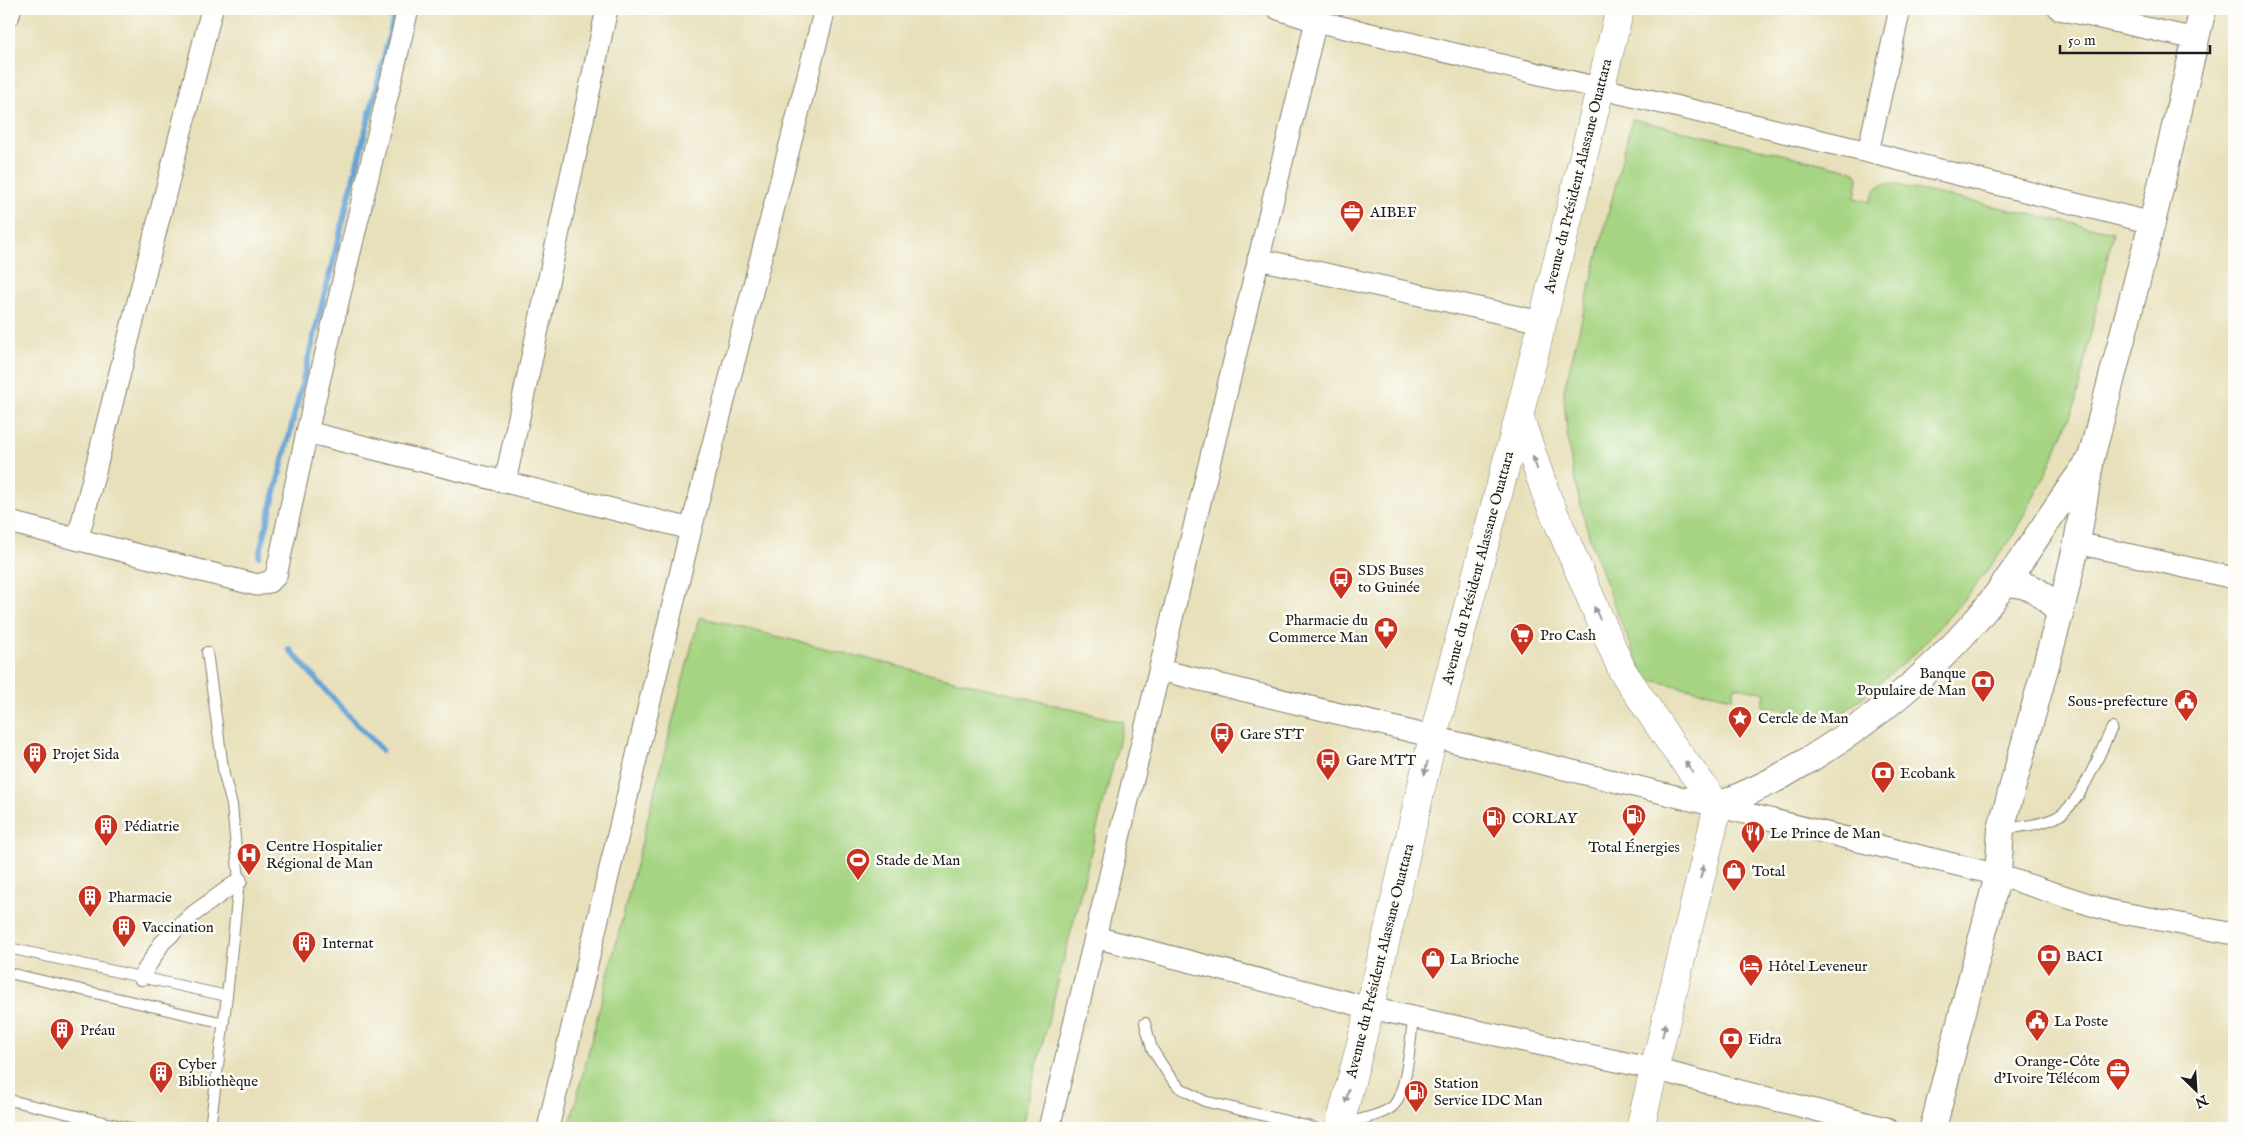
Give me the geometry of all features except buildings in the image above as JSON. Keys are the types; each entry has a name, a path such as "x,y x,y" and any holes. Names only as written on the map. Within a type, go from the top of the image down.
{"main road":[{"name":"Avenue du Président Alassane Ouattara","path":"1331,1127 1370,1008 1433,737 1519,416 1620,9"},
{"path":"1519,416 1547,497 1622,670 1672,745 1718,806 1640,1128"}],"street":[{"path":"9,14 10,9"},
{"path":"78,538 212,9"},
{"path":"9,522 257,585 269,582 276,576 307,432 408,9"},
{"path":"505,482 607,9"},
{"path":"548,1128 691,529 825,9"},
{"path":"1278,9 1316,21 1868,152 2152,223"},
{"path":"1868,152 1900,9"},
{"path":"2059,9 2196,39"},
{"path":"1933,1128 1998,875 2001,829 2060,614 2077,543 2091,458 2152,223 2203,9"},
{"path":"1049,1128 1316,21"},
{"path":"1258,260 1541,322"},
{"path":"307,432 691,529"},
{"path":"1718,806 1782,776 1831,746 1881,711 1938,662 1980,616 2091,458"},
{"path":"2077,543 2234,578"},
{"path":"2005,582 2036,588 2046,596 2060,614"},
{"path":"1160,670 1998,875 2107,910 2234,934"},
{"path":"141,977 162,943 194,914 238,882"},
{"path":"1095,937 1370,1008 1654,1069 1886,1128"}],"lane":[{"path":"207,652 224,775 232,805 238,882 224,1023 210,1128"},
{"path":"2001,829 2033,825 2057,817 2075,801 2112,728"},
{"path":"9,948 227,996"},
{"path":"9,973 224,1023"},
{"path":"1145,1023 1152,1049 1179,1087 1204,1100 1331,1127 1374,1116 1394,1106 1402,1088 1413,1018"},
{"path":"9,1100 130,1128"}],"green space":[{"path":"1632,119 1854,171 1858,178 1855,198 1870,202 1876,190 1887,183 2113,232 2075,405 2044,478 2011,539 1965,599 1914,654 1836,719 1762,706 1765,693 1735,686 1732,698 1646,679 1602,574 1580,502 1572,465 1566,428 1564,390"},
{"name":"Stade de Man","path":"699,617 1124,722 1021,1128 569,1128"}],"waterway":[{"path":"259,556 396,9"},
{"path":"289,649 382,750"}],"place":[{"name":"AIBEF","path":"1352,233"},
{"name":"SDS Buses to Guinée","path":"1341,600"},
{"name":"Pharmacie du Commerce Man","path":"1386,650"},
{"name":"Pro Cash","path":"1522,656"},
{"name":"Banque Populaire de Man","path":"1983,703"},
{"name":"Sous-prefecture","path":"2186,722"},
{"name":"Cercle de Man","path":"1740,739"},
{"name":"Gare STT","path":"1222,755"},
{"name":"Projet Sida","path":"35,775"},
{"name":"Gare MTT","path":"1328,781"},
{"name":"Ecobank","path":"1883,794"},
{"name":"Total Énergies","path":"1634,837"},
{"name":"CORLAY","path":"1494,839"},
{"name":"Pédiatrie","path":"106,847"},
{"name":"Le Prince de Man","path":"1753,854"},
{"name":"Centre Hospitalier Régional de Man","path":"249,876"},
{"name":"Stade de Man","path":"858,881"},
{"name":"Total","path":"1734,892"},
{"name":"Pharmacie","path":"90,918"},
{"name":"Vaccination","path":"124,948"},
{"name":"Internat","path":"304,964"},
{"name":"BACI","path":"2049,977"},
{"name":"La Brioche","path":"1433,980"},
{"name":"Hôtel Leveneur","path":"1751,987"},
{"name":"La Poste","path":"2037,1042"},
{"name":"Préau","path":"62,1051"},
{"name":"Fidra","path":"1731,1060"},
{"name":"Orange-Côte d'Ivoire Télécom","path":"2118,1091"},
{"name":"Cyber Bibliothèque","path":"161,1094"},
{"name":"Station Service IDC Man","path":"1416,1113"}]}
